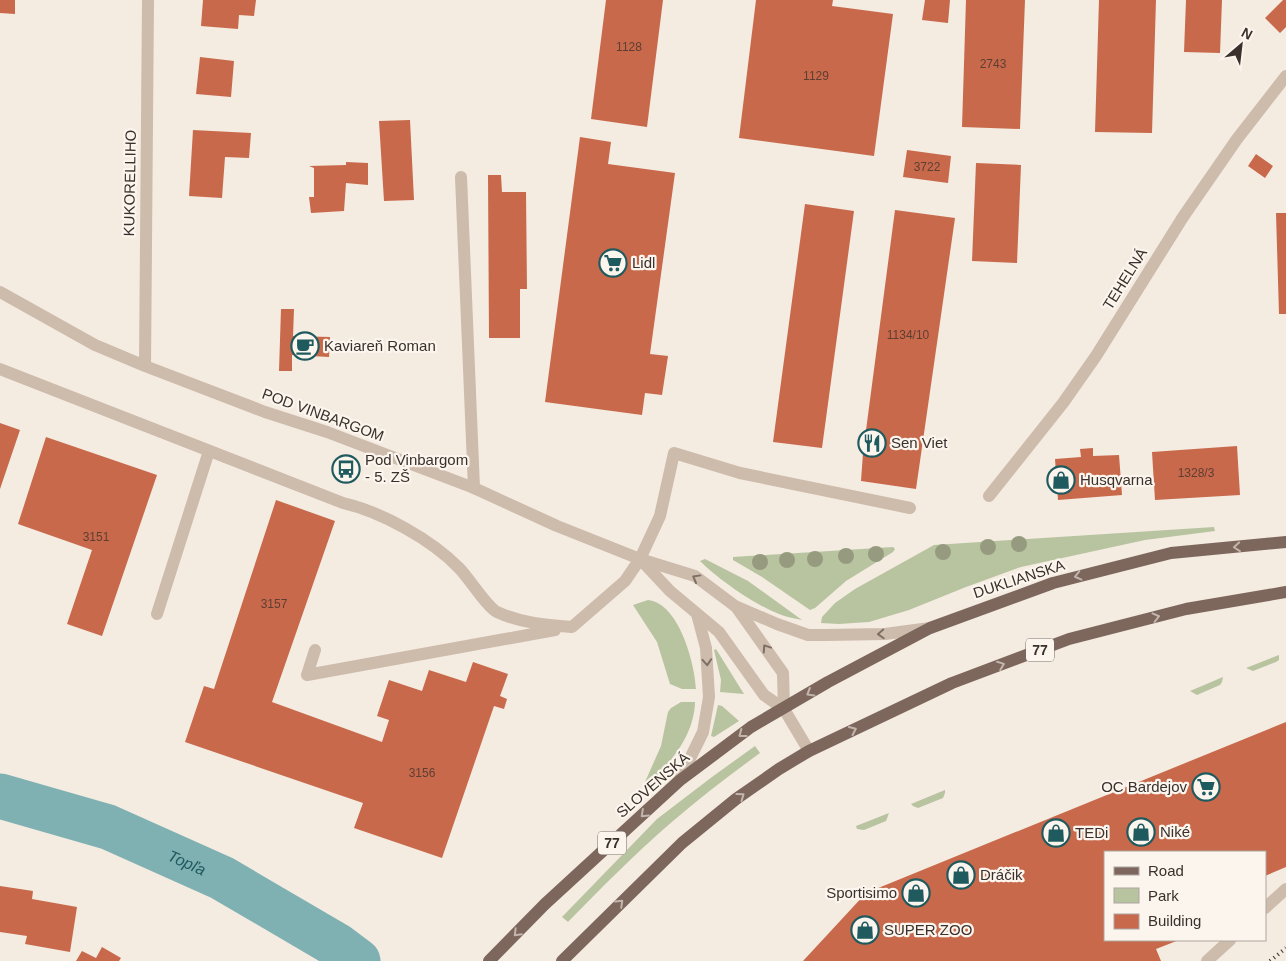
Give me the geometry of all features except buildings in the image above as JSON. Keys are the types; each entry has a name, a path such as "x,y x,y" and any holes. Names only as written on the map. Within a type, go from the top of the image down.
{"main road":[{"name":"DUKLIANSKA","path":"784,708 828,682 930,628 1053,583 1172,553 1286,542"},
{"name":"77","path":"562,961 682,843 736,799 779,768 808,751 952,684 1068,639 1186,609 1286,592"},
{"name":"SLOVENSKÁ","path":"489,961 545,904 680,781 751,727 784,708"}],"street":[{"name":"KUKORELLIHO","path":"144,366 148,0"},
{"name":"TEHELNÁ","path":"989,496 1063,403 1096,356 1188,210 1237,139 1286,76"},
{"path":"461,177 474,488"},
{"name":"POD VINBARGOM","path":"0,292 96,344 144,366 474,488 557,526 640,558 695,576 736,606 777,624 808,635 886,634 930,628"},
{"path":"0,370 344,503 361,507 415,533 459,568 495,611 534,624 572,627"},
{"path":"157,614 209,451"},
{"path":"314,650 307,675 572,627 625,581 640,558 660,516 674,453 740,473 910,508"},
{"name":"POD VINBARGOM","path":"640,558 670,591 719,632 764,695 784,708"},
{"name":"POD VINBARGOM","path":"736,606 783,673 784,708 808,751"},
{"path":"680,781 703,732 709,697 706,648 697,614"},
{"path":"1266,907 1286,889"},
{"path":"1207,961 1229,941"}],"green space":[{"path":"1214,527 1215,531 1145,540 1021,567 909,610 869,622 821,623 822,617 835,603 855,589 934,545"},
{"path":"893,547 895,549 893,552 846,581 815,608 810,610 762,577 733,560 733,557"},
{"path":"705,559 748,581 802,620 769,610 748,598 700,561"},
{"path":"648,600 659,604 677,623 689,651 696,689 682,689 670,684 657,642 633,605"},
{"path":"716,649 744,694 720,692 721,680 714,650"},
{"path":"1279,655 1279,660 1276,662 1253,671 1246,668"},
{"path":"1223,677 1220,685 1197,695 1190,691"},
{"path":"681,702 695,702 694,714 686,737 673,757 649,784 645,782 661,746 668,712"},
{"path":"718,705 722,706 739,721 714,737 711,736"},
{"path":"755,746 760,753 659,833 619,870 568,922 562,917 657,819"},
{"path":"945,790 943,798 918,808 911,804"},
{"path":"889,813 886,821 864,830 857,829 856,826"}],"waterway":[{"name":"Topľa","path":"0,796 108,827 222,878 338,946 358,961"}],"railway":[{"path":"1270,961 1286,948"}],"place":[{"name":"Lidl","path":"613,263"},
{"name":"Kaviareň Roman","path":"305,346"},
{"name":"Sen Viet","path":"872,443"},
{"name":"Pod Vinbargom - 5. ZŠ","path":"346,469"},
{"name":"Husqvarna","path":"1061,480"},
{"name":"OC Bardejov","path":"1206,787"},
{"name":"Niké","path":"1141,832"},
{"name":"TEDi","path":"1056,833"},
{"name":"Dráčik","path":"961,875"},
{"name":"Sportisimo","path":"916,893"},
{"name":"SUPER ZOO","path":"865,930"}]}
